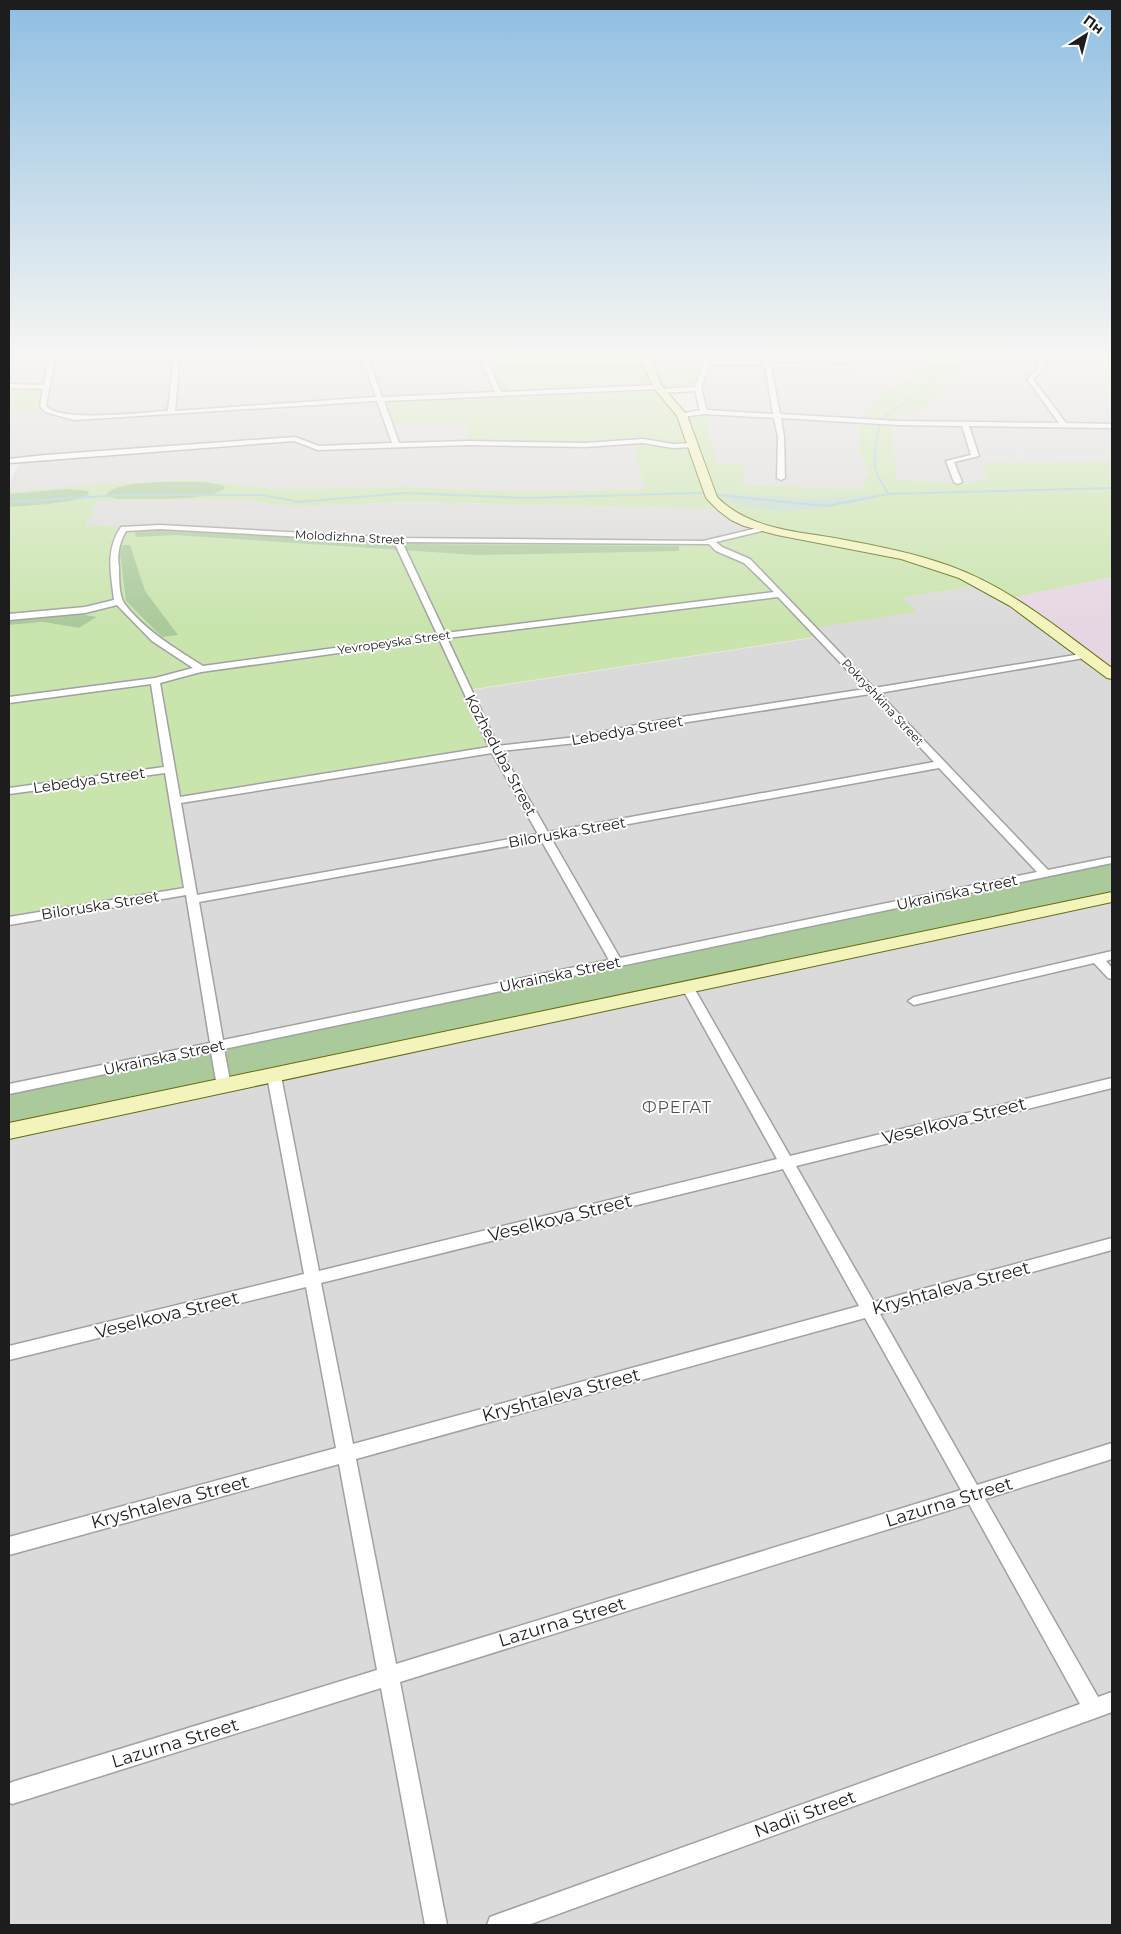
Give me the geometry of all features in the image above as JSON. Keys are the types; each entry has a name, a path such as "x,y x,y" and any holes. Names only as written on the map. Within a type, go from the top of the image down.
{"street":[{"path":"9,461 56,455 91,455 220,444"},
{"path":"309,444 318,448 423,444"},
{"path":"541,444 597,444"},
{"path":"657,444 694,445 706,486 712,498 721,509 732,517 763,528 910,558 955,572 982,584 1112,676"},
{"path":"780,478 781,444"},
{"path":"958,482 950,461 975,456 971,444"},
{"name":"Molodizhna Street","path":"119,602 113,555 116,537 124,529 160,527 397,540 712,542 763,528"},
{"name":"Kozheduba Street","path":"397,540 495,749 617,963"},
{"name":"Pokryshkina Street","path":"712,542 719,549 747,561 1045,874"},
{"name":"Yevropeyska Street","path":"9,700 155,681 201,669 441,636 780,594"},
{"path":"9,617 85,610 119,602 155,639 201,669"},
{"name":"Lebedya Street","path":"175,801 495,749 576,740 662,723 872,691 1081,655"},
{"path":"155,681 224,1086"},
{"name":"Biloruska Street","path":"9,921 191,895 545,836 942,764"},
{"name":"Lebedya Street","path":"9,791 170,770"},
{"name":"Ukrainska Street","path":"9,1089 1112,860"},
{"path":"9,1131 1112,897"},
{"path":"914,1001 1112,955"},
{"path":"1097,959 1112,975"},
{"path":"688,988 973,1494 1103,1705"},
{"path":"274,1076 436,1925"},
{"name":"Veselkova Street","path":"9,1354 1112,1083"},
{"name":"Kryshtaleva Street","path":"9,1546 1112,1244"},
{"name":"Lazurna Street","path":"12,1794 1112,1451"},
{"name":"Nadii Street","path":"498,1925 1103,1705"}],"shaded area":[{"path":"9,444 633,444 646,489 540,492 403,487 276,489 193,480 100,484 9,492 9,484 21,460 9,461"},
{"path":"713,444 859,444 868,472 862,489 742,485 718,464"},
{"path":"893,444 1112,444 1112,462 983,463 988,477 967,484 897,479"},
{"path":"232,499 295,507 410,502 721,509 763,528 712,542 397,540 86,526 97,501"},
{"path":"1112,577 1112,672 1010,598"},
{"path":"982,584 1112,679 1112,892 9,1125 9,921 190,890 175,801 466,691 820,637 813,628 916,612 903,598"},
{"path":"1112,903 1112,1925 9,1925 9,1138"}],"green space":[{"path":"554,444 612,444 605,445"},
{"path":"633,444 713,444 718,464 745,465 743,485 862,489 868,472 859,444 893,444 897,479 967,484 987,477 983,463 1112,462 1112,577 1010,598 982,584 903,598 917,612 814,628 821,636 467,690 495,749 176,801 191,890 9,921 9,625 43,622 79,628 96,618 51,609 9,614 9,492 100,484 193,480 276,489 403,487 540,492 645,489","holes":["232,499 295,507 410,502 721,509 762,528 703,543 397,540 86,525 97,501"]},
{"path":"205,482 225,486 224,489 215,493 190,498 120,499 109,497 107,494 113,489 137,484"},
{"path":"67,489 88,491 89,494 76,500 64,502 9,507 9,494"},
{"path":"717,493 813,499 889,494 826,508 777,510 754,508 733,502"},
{"path":"134,530 164,530 411,544 679,546 679,551 477,555 175,535 136,537"},
{"path":"123,545 130,545 145,591 178,635 162,637 126,601 120,554"},
{"path":"51,609 97,617 79,628 43,622 9,625 9,614"},
{"path":"1112,860 1112,892 9,1125 9,1089"}],"waterway":[{"path":"876,444 875,468 889,494"},
{"path":"889,494 1112,488"},
{"path":"9,502 123,495 262,495 299,502 406,493 527,498 698,493 827,506 889,494"}],"district":[{"name":"ФРЕГАТ","path":"677,1107"}]}
